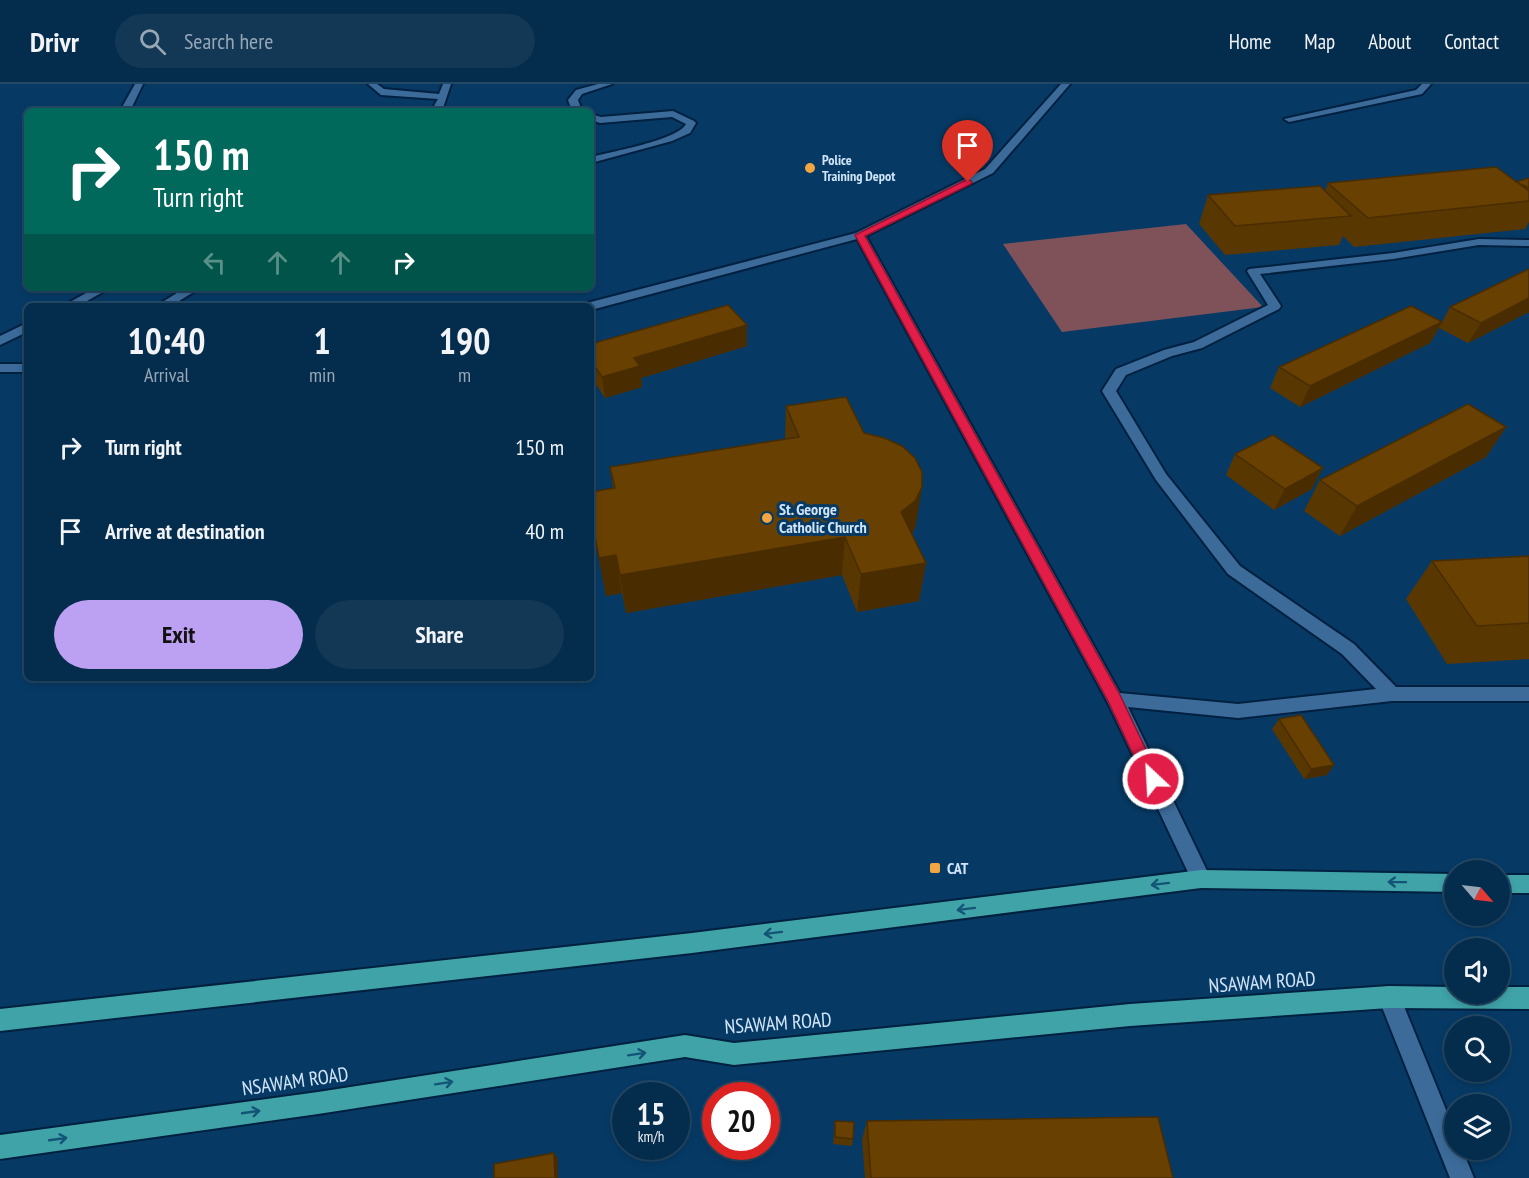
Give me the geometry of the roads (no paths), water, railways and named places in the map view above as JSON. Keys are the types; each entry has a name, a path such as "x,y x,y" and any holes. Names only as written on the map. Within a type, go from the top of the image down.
{"highway":[{"path":"0,1020 692,943 1200,879 1444,883"},
{"path":"1510,884 1529,884"},
{"name":"NSAWAM ROAD","path":"0,1147 318,1102 685,1046 734,1054 1130,1015 1389,997 1529,998"}],"street":[{"path":"127,108 139,84"},
{"path":"372,84 381,92 443,97"},
{"path":"438,108 447,84"},
{"path":"574,108 573,100 579,92 608,84"},
{"path":"594,305 860,235 989,171 1066,84"},
{"path":"1289,119 1419,92 1427,84"},
{"path":"594,118 600,120 673,114 691,123 687,131 669,139 594,159"},
{"path":"860,235 1115,699 1200,879"},
{"path":"1392,694 1348,649 1234,570 1161,477 1109,391 1121,372 1168,353 1198,345 1233,325 1275,306 1253,271 1394,256 1479,242 1529,243"},
{"path":"75,303 98,291"},
{"path":"167,303 189,291"},
{"path":"0,341 24,329"},
{"path":"0,368 24,368"},
{"path":"1115,699 1238,711 1392,694 1529,694"},
{"path":"1389,997 1462,1178"}],"place":[{"name":"Police Training Depot","path":"810,168"},
{"name":"St. George Catholic Church","path":"767,518"},
{"name":"CAT","path":"935,868"}]}
